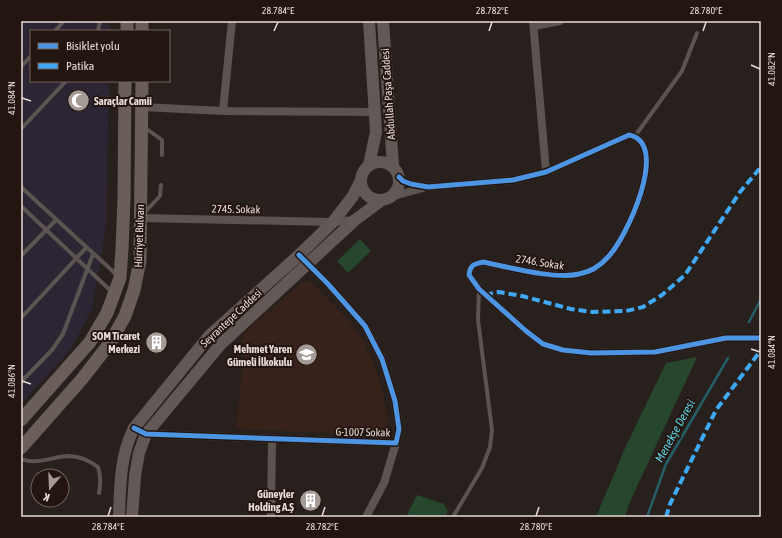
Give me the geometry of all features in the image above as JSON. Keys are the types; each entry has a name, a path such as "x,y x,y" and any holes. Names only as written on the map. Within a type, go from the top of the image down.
{"main road":[{"name":"Abdullah Paşa Caddesi","path":"369,21 376,112 376,132 369,165"},
{"name":"Abdullah Paşa Caddesi","path":"383,21 396,172"},
{"name":"Hürriyet Bulvarı","path":"21,420 90,342 107,313 120,278 124,214 125,82"},
{"name":"Hürriyet Bulvarı","path":"21,448 82,379 110,343 125,316 134,290 140,261 142,82"},
{"path":"381,161 388,163 396,172 398,186 394,194 386,198 376,199 367,194 364,190 361,180 362,174 369,165 381,161"},
{"name":"Seyrantepe Caddesi","path":"119,517 124,455 128,439 134,428 209,336 299,255 333,222 353,196 361,180"},
{"name":"Seyrantepe Caddesi","path":"132,517 137,461 146,434 221,344 354,220 386,198"}],"street":[{"path":"223,110 232,21"},
{"path":"546,172 534,24 560,21"},
{"path":"142,107 223,110 376,112"},
{"path":"386,198 428,187 514,180 546,172 629,135 635,136"},
{"name":"2746. Sokak","path":"635,136 641,140 645,147 645,174 642,190 632,219 620,242 608,257 595,267 580,274 565,276 540,273 483,262 474,264 470,268 469,275 479,288 526,331 543,344 564,350 591,352 655,352 726,338 761,338"},
{"path":"396,172 403,181 428,187"},
{"name":"2745. Sokak","path":"140,218 333,222 354,220"},
{"name":"G-1007 Sokak","path":"134,428 146,434 396,443 399,429 395,401 382,359 365,326 328,284 299,255"},
{"path":"271,517 272,439"},
{"path":"366,517 384,483 396,443"}],"lane":[{"path":"55,30 64,21"},
{"path":"635,136 682,70 697,33"},
{"path":"21,67 30,57"},
{"path":"21,129 65,82"},
{"path":"142,126 162,140 162,155"},
{"path":"140,218 160,196 160,185"},
{"path":"22,189 120,278"},
{"path":"21,206 114,293"},
{"path":"21,256 56,220"},
{"path":"21,318 86,248"},
{"path":"21,382 52,350 63,334 88,269 92,254"},
{"path":"453,517 482,468 490,447 492,430 478,320 479,288"},
{"path":"21,459 40,462 67,456 92,462 98,467 101,476 99,493"}],"shaded area":[{"path":"21,21 110,21 110,30 30,30 30,82 109,82 106,228 92,308 71,349 21,404"},
{"name":"Mehmet Yaren Gümeli İlkokulu","path":"310,281 351,323 364,342 383,392 389,431 380,435 236,429 244,351 242,340 243,334 301,283"}],"green space":[{"path":"360,239 371,251 348,273 337,261"},
{"path":"697,357 628,506 625,517 596,517 626,446 666,363"},
{"path":"417,495 444,504 448,511 445,517 406,517"}],"waterway":[{"name":"Menekşe Deresi","path":"749,322 761,299"},
{"name":"Menekşe Deresi","path":"647,517 666,464 728,358"}],"marked path":[{"path":"485,295 499,292 522,296 571,309 592,312 626,311 643,307 662,295 685,275 740,192 761,167"},
{"path":"666,517 670,504 716,410 761,350"}],"cycle path":[{"path":"399,177 403,181 411,184 428,187 513,180 546,172 629,135 641,142 646,155 646,172 634,213 616,247 602,263 583,273 558,275 532,272 483,262 477,263 473,266 470,269 469,275 479,289 526,331 543,344 563,350 591,353 655,352 726,338 761,338"},
{"path":"134,428 146,434 396,443 399,429 395,401 382,359 365,326 328,284 299,255"}],"place":[{"name":"Saraçlar Camii","path":"78,101"},
{"name":"SOM Ticaret Merkezi","path":"156,342"},
{"name":"Mehmet Yaren Gümeli İlkokulu","path":"307,355"},
{"name":"Güneyler Holding A.Ş","path":"310,500"}]}
